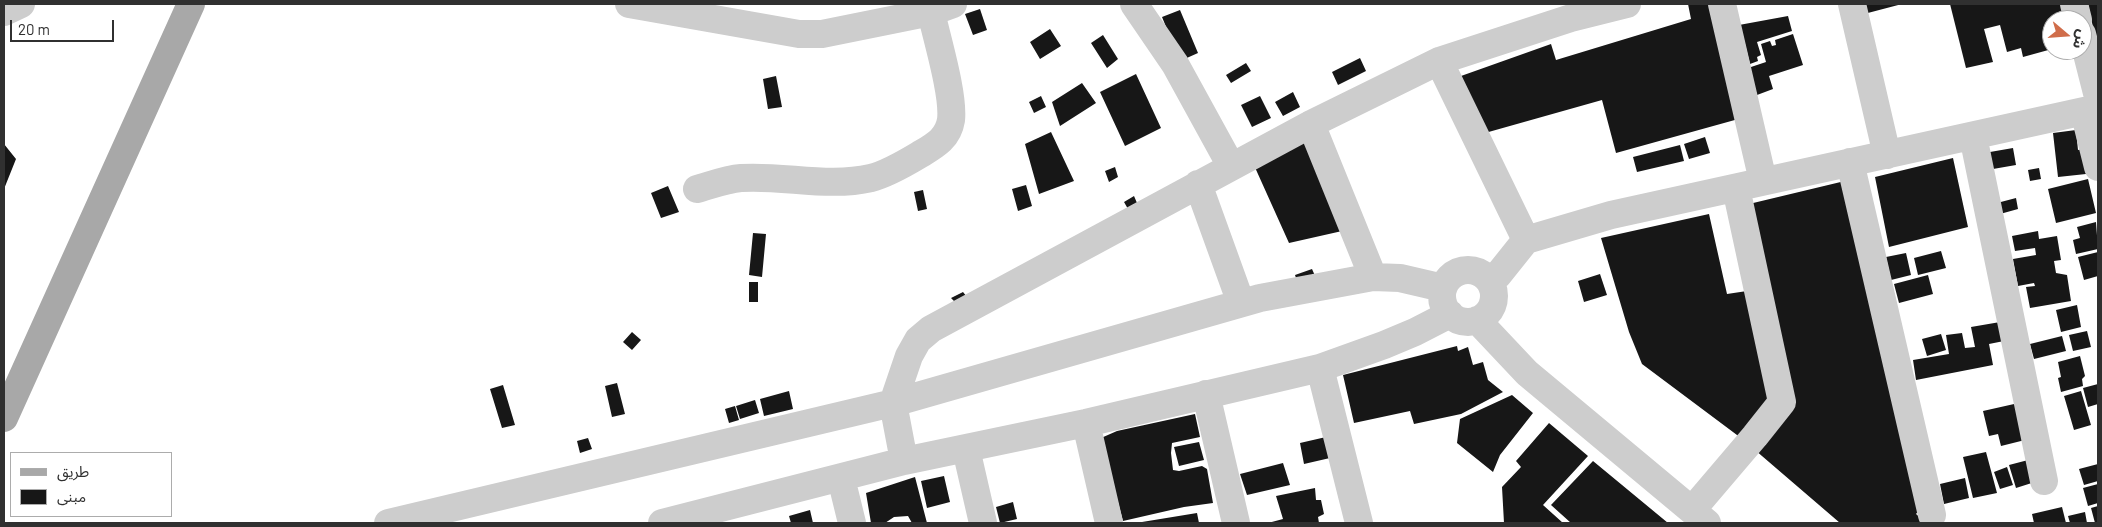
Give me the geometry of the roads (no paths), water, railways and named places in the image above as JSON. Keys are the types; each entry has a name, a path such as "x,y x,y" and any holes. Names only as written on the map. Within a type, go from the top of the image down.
{"main road":[{"path":"4,418 191,4"}],"street":[{"path":"4,12 21,4"},
{"path":"629,4 799,34 822,34 942,8 951,104 950,126 946,135 938,144 886,172 858,180 821,182 786,178 738,178 697,189"},
{"path":"1134,4 1175,64 1231,166"},
{"path":"904,461 893,403 909,356 918,340 931,329 1231,166 1439,61 1566,11 1627,4"},
{"path":"1722,4 1763,182"},
{"path":"1852,4 1887,155"},
{"path":"2086,60 2094,105 2098,167"},
{"path":"1439,61 1526,240"},
{"path":"1490,280 1498,275 1526,240 1612,215 1974,136 2094,105"},
{"path":"1311,124 1373,277"},
{"path":"1974,136 2044,481"},
{"path":"1850,162 1932,515"},
{"path":"1198,184 1241,303"},
{"path":"1477,320 1528,373 1699,517 1755,436 1782,402 1736,188"},
{"path":"1464,270 1474,270 1490,280 1494,289 1494,298 1492,308 1486,315 1468,322 1458,320 1444,306 1442,298 1443,288 1448,279 1455,273 1464,270"},
{"path":"388,523 893,403 1260,298 1373,277 1400,278 1443,288"},
{"path":"662,523 729,514 841,478 904,461 1086,423 1320,368 1392,342 1450,314"},
{"path":"1320,368 1359,523"},
{"path":"1206,394 1236,523"},
{"path":"1086,423 1109,523"},
{"path":"966,449 983,523"},
{"path":"841,478 852,523"}]}
